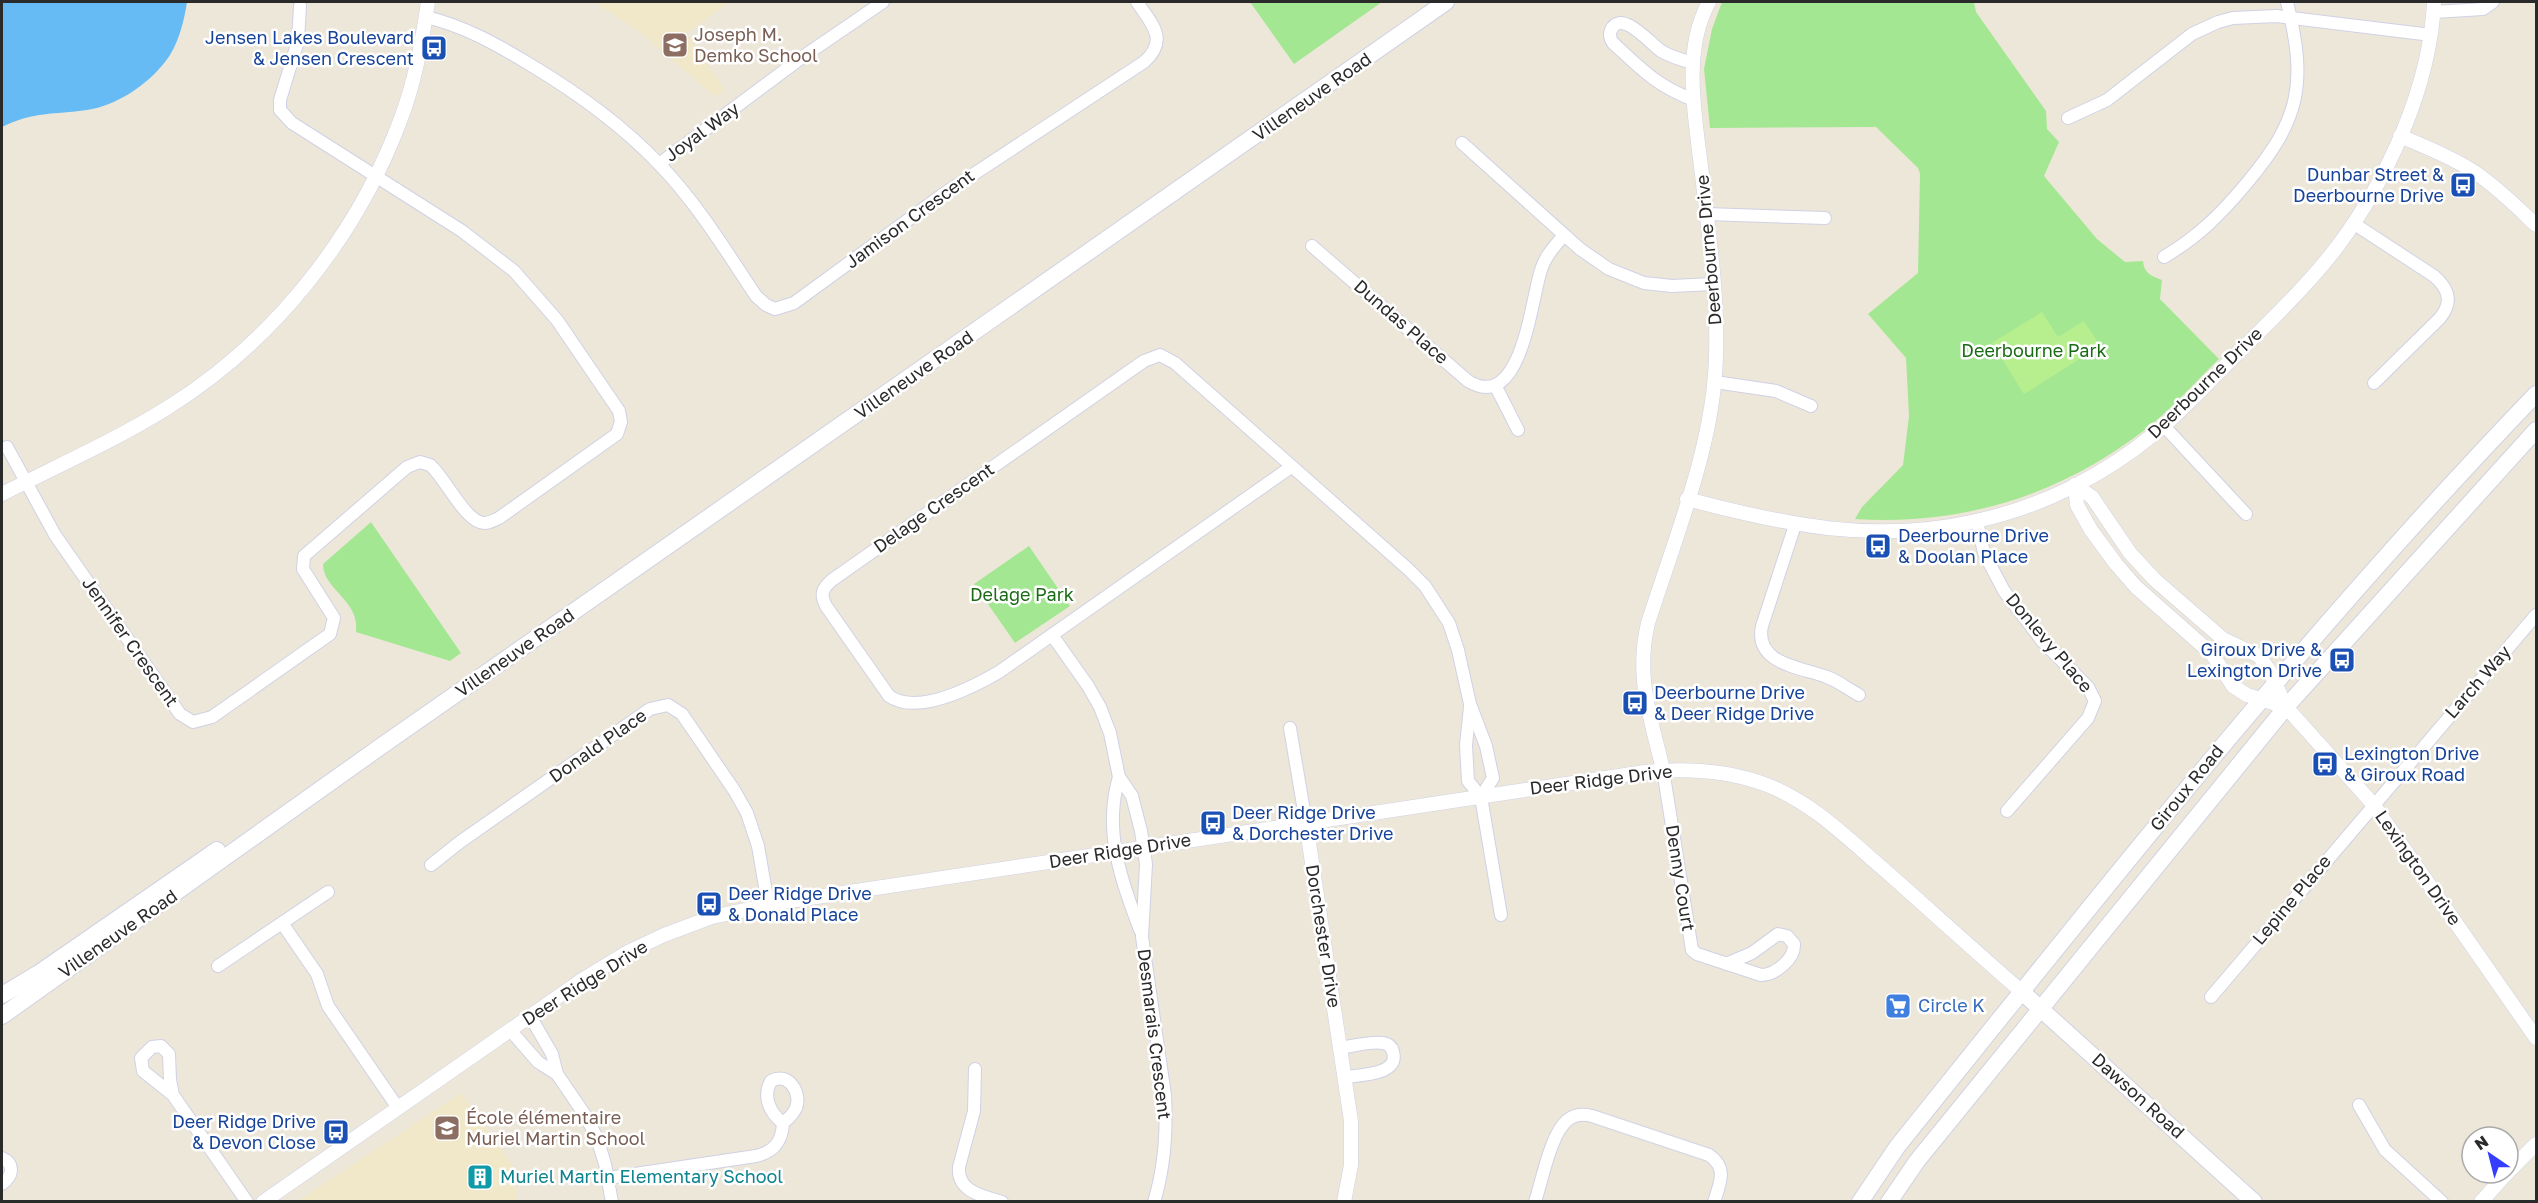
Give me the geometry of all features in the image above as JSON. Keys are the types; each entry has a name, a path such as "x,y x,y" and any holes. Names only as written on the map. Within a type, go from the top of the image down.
{"main road":[{"name":"Villeneuve Road","path":"2,1016 380,747 1446,2"},
{"name":"Giroux Road","path":"1860,1202 1897,1146 2275,682 2536,394"},
{"name":"Giroux Road","path":"1889,1202 1917,1161 2286,707 2536,430"},
{"name":"Villeneuve Road","path":"2,995 39,974 128,910 280,809 380,747"},
{"name":"Dawson Road","path":"2021,991 2254,1202"}],"street":[{"path":"2,494 166,409 231,362 268,327 313,276 348,224 375,176 403,112 417,64 428,2"},
{"name":"Joyal Way","path":"426,17 448,22 475,33 555,80 605,115 659,164 804,56 883,2"},
{"name":"Jamison Crescent","path":"659,164 694,207 760,300 775,309 787,307 942,195 1149,57 1157,46 1157,38 1150,21 1137,2"},
{"name":"Deerbourne Drive","path":"1663,770 1643,687 1642,657 1648,623 1703,446 1714,382 1716,332 1713,284 1694,100 1693,63 1700,27 1709,2"},
{"path":"2164,256 2193,239 2223,210 2260,167 2286,128 2293,111 2298,81 2297,49 2287,2"},
{"path":"2434,7 2483,9 2493,2"},
{"path":"300,6 298,41 281,93 280,110 292,123 375,176"},
{"name":"Deerbourne Drive","path":"1688,499 1795,525 1887,532 1934,529 1977,521 2024,508 2075,485 2116,461 2164,426 2296,295 2353,223 2382,175 2414,100 2431,35 2434,7"},
{"path":"2068,118 2107,100 2182,41 2218,22 2250,16 2291,18 2431,35"},
{"path":"1693,63 1664,52 1627,23 1618,23 1612,28 1610,36 1613,43 1656,82 1673,93 1694,100"},
{"path":"2400,136 2475,172 2499,190 2536,225"},
{"path":"1462,143 1564,235 1600,264 1631,279 1672,286 1713,284"},
{"name":"Jennifer Crescent","path":"24,482 55,535 180,714 188,721 201,722 212,717 330,634 334,618 303,569 304,556 407,468 420,462 430,465 469,515 478,522 488,523 499,518 612,439 620,428 619,411 557,320 534,291 509,267 472,238 375,176"},
{"path":"1706,214 1825,218"},
{"path":"2353,223 2434,276 2449,296 2448,306 2440,318 2374,382"},
{"path":"1518,430 1495,385 1505,378 1516,359 1528,328 1546,257 1564,235"},
{"name":"Dundas Place","path":"1312,246 1468,381 1484,387 1495,385"},
{"name":"Delage Crescent","path":"1292,467 999,672 970,688 932,700 902,703 884,691 826,606 822,592 832,580 1144,362 1155,356 1165,357 1175,363 1292,467 1425,586 1441,609 1454,637 1470,704 1485,746 1493,778 1481,797 1468,781 1466,745 1470,704"},
{"path":"1714,382 1776,391 1811,406"},
{"path":"2164,426 2246,514"},
{"path":"7,447 24,482"},
{"path":"2075,485 2092,497 2130,553 2155,580 2223,639 2251,650 2259,656 2275,682 2286,707"},
{"path":"2075,485 2077,505 2104,549 2127,577 2212,654 2233,686 2247,695 2286,707"},
{"name":"Donlevy Place","path":"1977,521 1984,553 2004,591 2043,642 2088,687 2095,701 2088,718 2007,811"},
{"path":"1795,525 1762,626 1761,636 1764,648 1779,662 1828,677 1859,695"},
{"name":"Larch Way","path":"2373,804 2536,615"},
{"path":"1052,635 1100,707 1110,733 1119,777 1132,796 1143,847"},
{"name":"Donald Place","path":"431,865 460,842 650,709 668,705 682,714 747,813 758,846 768,904"},
{"name":"Lexington Drive","path":"2286,707 2373,804 2536,1038"},
{"path":"1290,728 1306,823"},
{"name":"Deer Ridge Drive","path":"263,1202 591,974 646,943 712,917 768,904 1663,770 1704,771 1735,775 1768,786 1796,799 1841,833 2021,991"},
{"name":"Denny Court","path":"1663,770 1690,945 1697,954 1726,964 1761,975 1773,974 1794,952 1794,944 1787,936 1778,934 1752,953 1726,964"},
{"path":"1115,852 1112,835 1113,797 1119,777"},
{"path":"1481,797 1501,915"},
{"name":"Lepine Place","path":"2211,997 2373,804"},
{"name":"Dorchester Drive","path":"1306,823 1345,1077 1352,1149 1350,1179 1344,1202"},
{"name":"Desmarais Crescent","path":"1143,847 1146,864 1142,937 1166,1120 1163,1166 1154,1202"},
{"name":"Desmarais Crescent","path":"1115,852 1118,869 1142,937"},
{"path":"218,966 328,892"},
{"path":"282,923 317,974 326,1001 399,1108"},
{"path":"530,1016 552,1054 557,1074 591,1125 602,1151 612,1202"},
{"path":"510,1030 538,1062 557,1074"},
{"path":"1341,1048 1384,1043 1391,1047 1394,1055 1393,1063 1387,1069 1345,1077"},
{"path":"975,1069 975,1104 959,1167 959,1176 971,1191 1002,1202"},
{"path":"174,1095 247,1202"},
{"path":"2359,1105 2385,1150 2442,1202"},
{"path":"1535,1202 1558,1132 1569,1118 1587,1115 1709,1155 1719,1163 1721,1170 1714,1202"},
{"path":"608,1178 764,1155 776,1147 782,1136 783,1123"},
{"path":"2520,1159 2536,1144"},
{"path":"2,1158 9,1163 12,1170 10,1176 2,1184"},
{"path":"2481,1202 2496,1185"}],"shaded area":[{"name":"Joseph M. Demko School","path":"594,2 730,2 687,33 725,90 715,97 641,33"},
{"name":"École élémentaire Muriel Martin School","path":"461,1093 511,1163 517,1201 298,1201"}],"green space":[{"path":"1250,2 1382,2 1294,64"},
{"name":"Deerbourne Park","path":"1722,2 1974,2 1976,12 2046,111 2047,129 2059,142 2044,176 2097,239 2125,262 2143,261 2149,274 2162,280 2160,299 2219,359 2175,404 2146,429 2080,472 2045,488 1972,511 1895,520 1855,519 1862,507 1903,465 1909,416 1906,358 1868,314 1918,273 1920,174 1918,168 1876,127 1710,128 1704,69 1712,29"},
{"path":"2042,312 2058,337 2084,321 2100,346 2024,394 1992,343"},
{"path":"371,522 461,653 450,661 356,632 353,612 329,581 323,564"},
{"name":"Delage Park","path":"1029,546 1070,606 1015,643 974,584"}],"water":[{"path":"2,2 187,2 180,34 170,56 158,71 130,93 98,108 34,116 2,127"}],"place":[{"name":"Joseph M. Demko School","path":"675,45"},
{"name":"Jensen Lakes Boulevard & Jensen Crescent","path":"434,48"},
{"name":"Dunbar Street & Deerbourne Drive","path":"2463,185"},
{"name":"Deerbourne Drive & Doolan Place","path":"1878,546"},
{"name":"Giroux Drive & Lexington Drive","path":"2342,660"},
{"name":"Deerbourne Drive & Deer Ridge Drive","path":"1635,703"},
{"name":"Lexington Drive & Giroux Road","path":"2325,764"},
{"name":"Deer Ridge Drive & Dorchester Drive","path":"1213,823"},
{"name":"Deer Ridge Drive & Donald Place","path":"709,904"},
{"name":"Circle K","path":"1898,1006"},
{"name":"École élémentaire Muriel Martin School","path":"447,1128"},
{"name":"Deer Ridge Drive & Devon Close","path":"336,1132"},
{"name":"Muriel Martin Elementary School","path":"480,1177"}]}
